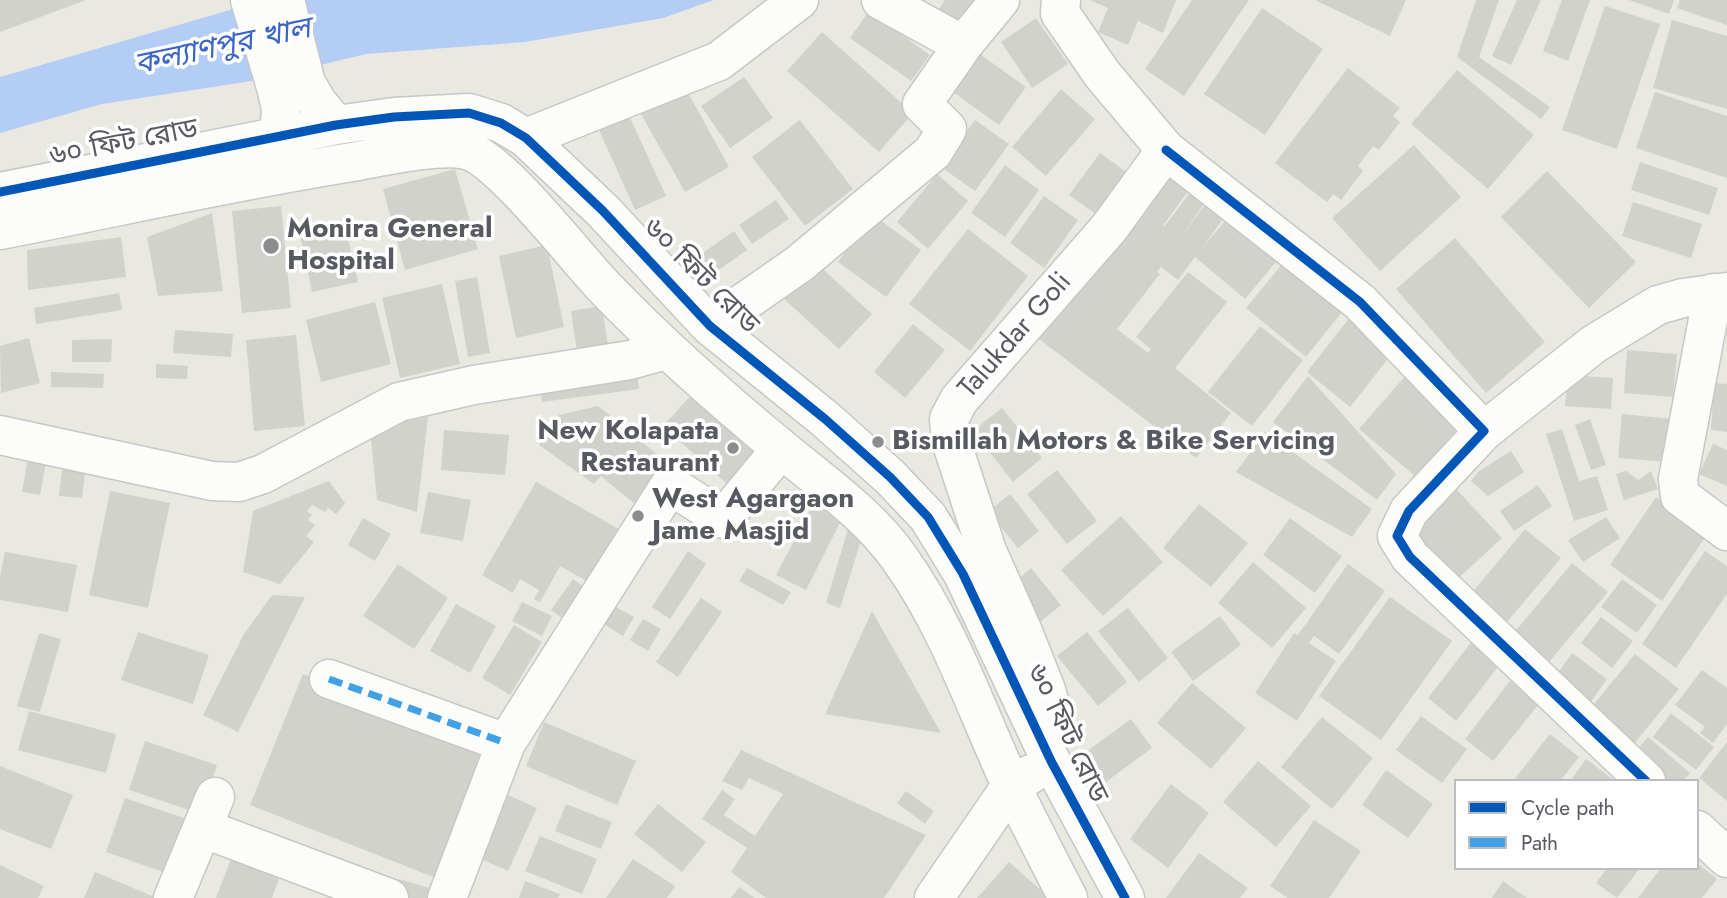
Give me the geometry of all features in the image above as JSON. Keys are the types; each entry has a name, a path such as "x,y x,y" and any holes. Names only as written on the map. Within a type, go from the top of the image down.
{"street":[{"path":"250,0 291,85 317,102 336,125"},
{"path":"279,138 281,109 291,85 285,0"},
{"path":"517,191 538,149 719,61 799,0"},
{"path":"881,0 962,45"},
{"path":"710,326 799,264 933,152 947,129 922,104 962,45 1000,0"},
{"path":"1061,0 1060,13 1102,74 1166,150 1360,302 1484,431"},
{"name":"৬০ ফিট রোড","path":"0,192 336,125 394,117 466,131"},
{"name":"৬০ ফিট রোড","path":"0,230 287,172 402,153 466,131 501,123 538,149 603,211 710,326 825,419 890,477 928,517 963,574 1051,761 1125,898"},
{"path":"466,131 482,157 666,350 833,491 897,554 918,585 959,662 1012,786 1068,898"},
{"name":"Talukdar Goli","path":"1051,761 1056,738 1055,726 1045,690 987,551 951,441 949,419 959,400 1109,228 1166,150"},
{"path":"1644,779 1410,557 1397,536 1409,511 1484,431 1594,344 1657,305 1720,292 1678,479 1679,496 1727,531"},
{"path":"0,435 212,481 239,482 264,474 399,402 474,385 630,360 666,350"},
{"path":"447,898 506,743 670,485 723,519 781,449"},
{"path":"329,679 506,743"},
{"path":"934,898 1012,786 1051,761"},
{"path":"173,898 208,813 389,898"},
{"path":"1699,832 1727,858"}],"water":[{"name":"কল্যাণপুর খাল","path":"264,0 714,0 663,18 525,42 366,54 258,80 102,104 0,133 0,77"}],"building":[{"path":"0,0 86,0 0,32"},
{"path":"945,0 977,0 957,29 936,14"},
{"path":"1090,0 1176,0 1163,33 1138,21 1128,45 1098,32 1108,8"},
{"path":"1192,0 1249,0 1184,96 1145,69"},
{"path":"1315,0 1406,0 1390,36"},
{"path":"1476,0 1499,0 1479,57 1550,107 1541,119 1457,57"},
{"path":"1517,0 1541,0 1511,65 1492,56"},
{"path":"1562,0 1590,0 1568,61 1543,51"},
{"path":"1629,0 1674,0 1669,14"},
{"path":"1680,0 1727,0 1727,25 1677,8"},
{"path":"1605,6 1660,24 1617,149 1562,130"},
{"path":"1262,8 1323,49 1265,135 1204,94"},
{"path":"869,11 930,55 911,81 850,38"},
{"path":"1036,18 1068,64 1032,88 1001,42"},
{"path":"1672,20 1727,36 1727,109 1653,88"},
{"path":"822,32 913,113 879,152 787,71"},
{"path":"977,52 1026,87 999,125 950,90"},
{"path":"1348,68 1400,108 1393,116 1400,122 1379,150 1373,146 1358,166 1363,171 1341,200 1333,194 1327,202 1275,163"},
{"path":"1457,70 1534,135 1488,189 1411,124"},
{"path":"744,77 773,118 730,148 701,106"},
{"path":"686,89 729,167 685,192 641,114"},
{"path":"1061,89 1095,119 1046,176 1012,147"},
{"path":"1655,92 1727,116 1727,178 1636,148"},
{"path":"625,107 666,196 635,210 595,121"},
{"path":"800,120 853,189 805,226 752,157"},
{"path":"975,120 1009,144 975,191 941,167"},
{"path":"1414,145 1461,197 1380,271 1332,218"},
{"path":"1100,153 1128,173 1097,215 1069,195"},
{"path":"1640,162 1718,188 1709,215 1631,190"},
{"path":"1005,165 1039,190 1005,237 971,213"},
{"path":"455,169 478,249 405,270 383,189"},
{"path":"1167,171 1190,188 1164,227 1192,190 1206,201 1180,239 1207,202 1226,215 1202,248 1241,202 1291,244 1245,299 1195,257 1178,280 1161,267 1157,272 1160,274 1117,329 1148,353 1151,349 1136,337 1188,272 1227,302 1175,368 1231,413 1196,458 1035,336"},
{"path":"1547,171 1636,262 1589,308 1501,217"},
{"path":"937,174 968,201 928,249 897,222"},
{"path":"1044,196 1078,220 1044,268 1010,243"},
{"path":"776,200 789,219 752,244 739,225"},
{"path":"1633,202 1702,224 1691,258 1622,236"},
{"path":"281,206 291,308 242,313 232,211"},
{"path":"212,213 223,291 158,296 147,237"},
{"path":"872,214 921,250 886,297 838,262"},
{"path":"344,220 358,282 312,292 299,231"},
{"path":"968,229 1028,276 970,351 909,304"},
{"path":"734,231 747,250 710,276 697,257"},
{"path":"121,237 126,277 28,290 27,250"},
{"path":"1455,238 1545,342 1486,393 1396,289"},
{"path":"547,245 564,327 516,338 499,256"},
{"path":"1297,246 1357,293 1306,357 1246,308"},
{"path":"815,262 872,314 839,349 782,297"},
{"path":"477,277 490,353 468,357 455,281"},
{"path":"442,284 460,364 400,378 382,298"},
{"path":"119,293 122,310 36,324 34,308"},
{"path":"375,302 391,364 321,382 306,320"},
{"path":"602,306 609,353 578,358 571,311"},
{"path":"1351,316 1395,350 1350,407 1307,372"},
{"path":"913,324 945,350 905,398 874,372"},
{"path":"1260,326 1303,360 1252,426 1208,392"},
{"path":"175,330 233,334 231,357 173,353"},
{"path":"296,335 305,426 254,431 246,340"},
{"path":"29,338 40,383 1,393 0,346"},
{"path":"112,339 111,362 72,362 72,340"},
{"path":"1627,350 1677,354 1673,397 1624,393"},
{"path":"635,358 639,389 542,402 538,371"},
{"path":"156,364 188,366 187,379 156,378"},
{"path":"51,372 104,374 103,388 51,387"},
{"path":"1407,374 1463,422 1416,477 1359,429"},
{"path":"1568,375 1613,378 1611,409 1565,406"},
{"path":"1308,376 1396,474 1377,500 1273,422"},
{"path":"1714,383 1727,384 1727,432 1711,430"},
{"path":"695,391 768,458 736,492 663,426"},
{"path":"598,406 669,464 636,505 601,476 594,484 539,445 559,415"},
{"path":"1002,408 1042,458 1013,482 973,431"},
{"path":"1622,414 1672,419 1668,462 1618,458"},
{"path":"428,417 417,512 377,500 370,428"},
{"path":"1590,419 1606,465 1591,470 1575,425"},
{"path":"1562,429 1579,481 1597,476 1608,510 1574,521 1546,434"},
{"path":"444,430 509,435 505,475 441,470"},
{"path":"1265,432 1372,509 1352,537 1236,472"},
{"path":"32,435 48,452 40,495 22,492"},
{"path":"1713,444 1727,450 1727,486 1699,474"},
{"path":"1511,451 1524,472 1488,496 1471,481 1479,471"},
{"path":"63,463 86,465 82,498 59,496"},
{"path":"1057,470 1097,521 1067,544 1027,494"},
{"path":"1626,471 1638,480 1651,471 1658,489 1624,500 1616,474"},
{"path":"329,481 345,503 336,514 328,508 325,512 312,505 307,511 312,515 308,520 315,525 306,536 314,542 280,584 243,572 253,511"},
{"path":"536,482 622,531 592,584 560,566 540,602 534,599 539,590 520,579 513,593 482,575"},
{"path":"1538,485 1552,506 1514,531 1500,511"},
{"path":"1457,490 1502,538 1452,584 1408,536"},
{"path":"110,491 170,503 148,608 89,595"},
{"path":"428,492 471,500 463,541 420,533"},
{"path":"1010,494 1039,531 1018,548 988,512"},
{"path":"1656,497 1708,533 1662,601 1610,565"},
{"path":"815,501 844,515 806,590 776,575"},
{"path":"1199,504 1248,543 1211,587 1163,548"},
{"path":"1121,516 1163,562 1103,616 1061,570"},
{"path":"1606,517 1620,538 1583,562 1568,540"},
{"path":"363,518 391,534 375,561 348,545"},
{"path":"1290,518 1342,556 1315,593 1263,555"},
{"path":"851,519 866,524 840,608 826,603"},
{"path":"1525,529 1561,558 1501,629 1466,600"},
{"path":"688,551 706,564 670,619 652,607"},
{"path":"1705,551 1727,566 1727,594 1676,668 1642,644"},
{"path":"5,552 77,565 68,612 0,600 0,576"},
{"path":"1253,562 1306,608 1272,648 1218,603"},
{"path":"1572,563 1608,592 1548,663 1513,634"},
{"path":"398,564 448,598 414,649 363,616"},
{"path":"1348,564 1385,591 1339,654 1314,636 1309,643 1336,661 1297,721 1255,693 1294,633 1298,635"},
{"path":"747,568 791,592 783,605 739,581"},
{"path":"1031,568 1061,605 1039,623 1010,586"},
{"path":"573,579 598,596 576,628 551,610"},
{"path":"1622,579 1657,605 1637,633 1601,607"},
{"path":"272,595 305,597 238,732 203,715 244,634"},
{"path":"1390,597 1452,641 1381,740 1319,696"},
{"path":"701,598 722,612 678,677 656,662"},
{"path":"522,602 552,616 542,636 512,621"},
{"path":"456,604 496,626 470,673 430,651"},
{"path":"612,605 634,617 623,636 602,623"},
{"path":"1128,608 1168,658 1139,682 1098,631"},
{"path":"872,611 941,733 825,714"},
{"path":"1220,616 1241,645 1193,681 1171,652"},
{"path":"1601,617 1633,641 1612,668 1581,643"},
{"path":"643,619 661,629 648,651 630,640"},
{"path":"514,625 542,642 510,695 482,678"},
{"path":"138,632 209,655 193,704 121,680"},
{"path":"1087,632 1127,682 1098,706 1057,656"},
{"path":"39,633 61,639 40,712 17,706"},
{"path":"1473,640 1501,663 1456,721 1428,698"},
{"path":"1572,653 1607,679 1587,707 1552,681"},
{"path":"1635,654 1679,689 1628,751 1585,715"},
{"path":"1702,670 1727,688 1727,724 1713,743 1700,733 1705,727 1675,705"},
{"path":"303,674 493,748 441,880 250,805"},
{"path":"1510,681 1539,704 1493,761 1465,739"},
{"path":"1192,683 1246,728 1211,769 1157,723"},
{"path":"29,711 116,734 106,773 18,750"},
{"path":"1671,713 1714,747 1696,770 1653,737"},
{"path":"1421,716 1467,749 1442,783 1396,750"},
{"path":"1322,717 1373,758 1332,809 1281,767"},
{"path":"1131,719 1152,748 1103,784 1082,755"},
{"path":"544,722 636,761 617,805 526,766"},
{"path":"1550,734 1579,757 1562,779 1515,779"},
{"path":"1648,737 1690,773 1685,779 1658,779 1632,756"},
{"path":"145,741 217,765 201,814 129,790"},
{"path":"1727,742 1727,801 1699,778"},
{"path":"741,750 926,835 884,898 766,898 731,872 747,848 702,819 722,790 735,799 724,815 755,836 783,794 749,778 742,790 722,781"},
{"path":"1586,759 1612,779 1571,779"},
{"path":"1258,761 1311,806 1276,847 1223,802"},
{"path":"0,766 73,795 51,849 0,829"},
{"path":"1386,770 1433,804 1408,838 1362,805"},
{"path":"1171,784 1209,813 1168,868 1130,839"},
{"path":"906,791 934,811 925,824 897,803"},
{"path":"508,795 537,808 508,871 479,858"},
{"path":"125,798 208,826 189,881 106,852"},
{"path":"566,804 612,822 601,849 555,831"},
{"path":"658,804 706,842 682,872 634,834"},
{"path":"1314,820 1361,851 1329,898 1288,898 1270,886"},
{"path":"540,836 597,859 582,894 525,871"},
{"path":"238,841 286,859 272,898 216,898"},
{"path":"1199,853 1248,888 1240,898 1166,898"},
{"path":"633,859 675,886 667,898 606,898"},
{"path":"1009,862 1050,898 977,898"},
{"path":"0,865 44,886 38,898 0,898"},
{"path":"1699,865 1717,879 1702,898 1638,898 1659,870 1699,870"},
{"path":"1606,870 1638,870 1617,898 1596,883"},
{"path":"95,872 157,898 84,898"},
{"path":"399,879 450,894 449,898 393,898"},
{"path":"525,881 560,894 558,898 519,898"},
{"path":"1503,881 1527,898 1492,898"},
{"path":"739,887 755,898 731,898"}],"marked path":[{"path":"329,679 506,743"}],"cycle path":[{"path":"0,192 336,125 394,117 469,113 501,123 526,138 603,211 710,326 825,419 890,477 928,517 963,574 1051,761 1125,898"},
{"path":"1166,150 1360,302 1484,431 1409,511 1397,536 1410,557 1644,779"}],"place":[{"name":"Monira General Hospital","path":"271,246"},
{"name":"Bismillah Motors & Bike Servicing","path":"878,442"},
{"name":"New Kolapata Restaurant","path":"733,448"},
{"name":"West Agargaon Jame Masjid","path":"638,516"}]}
